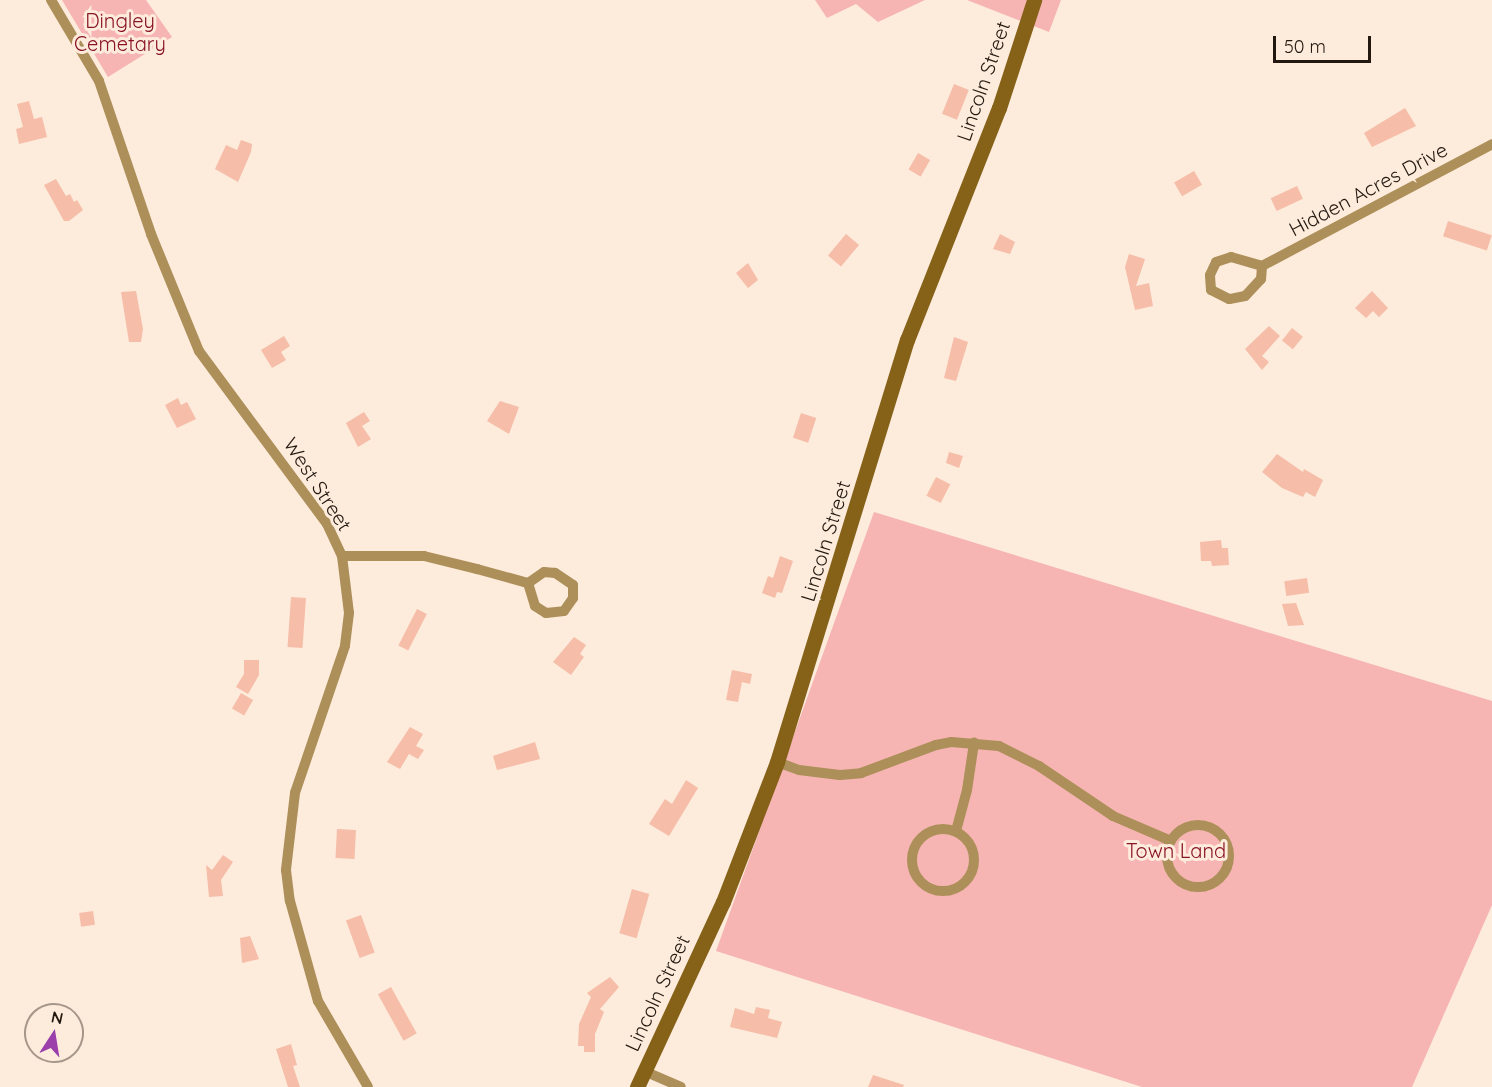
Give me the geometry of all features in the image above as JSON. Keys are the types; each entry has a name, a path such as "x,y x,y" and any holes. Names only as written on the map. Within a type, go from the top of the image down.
{"main road":[{"name":"Lincoln Street","path":"637,1087 723,902 777,762 907,340 999,108 1035,0"}],"street":[{"name":"West Street","path":"51,0 99,81 151,234 199,351 327,524 342,556 349,612 345,646 295,793 286,870 290,901 318,1001 368,1087"},
{"name":"Hidden Acres Drive","path":"1262,266 1492,144"},
{"path":"1231,257 1262,266 1261,279 1245,296 1229,299 1211,290 1210,275 1216,262 1231,257"},
{"path":"342,556 424,556 528,583 544,572 561,574 573,585 571,603 560,612 538,610 528,583"},
{"path":"777,762 820,774 861,773 936,745 974,743 999,746 1019,755 1088,802 1171,840"},
{"path":"956,831 968,790 974,743"},
{"path":"1191,826 1211,828 1220,834 1230,852 1225,873 1208,886 1198,888 1178,881 1168,864 1171,840 1191,826"},
{"path":"945,828 956,831 971,845 974,867 963,884 943,891 932,889 916,877 911,858 914,848 926,833 945,828"},
{"path":"644,1071 681,1087"}],"green space":[{"name":"Dingley Cemetary","path":"62,0 146,0 172,37 108,77"},
{"path":"815,0 925,0 878,22 856,4 827,18"},
{"path":"967,0 1061,0 1049,32"},
{"name":"Town Land","path":"874,512 1492,701 1492,905 1412,1087 1142,1087 716,951"}],"building":[{"path":"954,84 969,90 957,120 942,114"},
{"path":"29,101 34,119 42,117 47,137 19,144 16,129 23,127 17,104"},
{"path":"1405,108 1416,126 1372,147 1364,133"},
{"path":"241,140 252,144 251,152 238,182 215,169 226,145 237,150"},
{"path":"918,153 930,160 921,176 908,169"},
{"path":"1194,171 1202,185 1182,196 1174,182"},
{"path":"56,179 66,196 70,194 74,202 77,200 83,210 69,221 64,221 44,185"},
{"path":"1297,186 1303,199 1277,211 1271,198"},
{"path":"1448,221 1492,235 1487,250 1443,236"},
{"path":"846,234 859,245 841,266 828,255"},
{"path":"1000,234 1015,242 1010,254 993,249"},
{"path":"1129,254 1145,259 1136,286 1149,283 1153,306 1135,310 1125,267"},
{"path":"748,263 758,280 748,288 736,273"},
{"path":"136,291 143,329 141,342 129,342 121,292"},
{"path":"1372,291 1388,308 1379,317 1373,311 1366,318 1355,308"},
{"path":"1269,326 1280,336 1262,356 1269,362 1262,370 1245,349"},
{"path":"1292,328 1303,337 1293,349 1282,340"},
{"path":"284,336 290,346 281,352 286,360 272,368 261,350"},
{"path":"954,337 968,342 956,381 944,378"},
{"path":"178,398 181,405 187,402 196,419 177,428 165,405"},
{"path":"500,401 519,407 509,434 487,421"},
{"path":"364,412 370,421 362,426 371,439 358,447 346,423"},
{"path":"801,413 816,418 808,443 793,438"},
{"path":"949,452 963,456 959,468 946,463"},
{"path":"1277,454 1303,472 1304,469 1323,480 1315,497 1306,492 1303,497 1282,488 1262,472"},
{"path":"936,477 950,484 941,503 926,496"},
{"path":"1221,540 1222,548 1228,548 1229,565 1212,566 1211,561 1201,561 1200,542"},
{"path":"780,556 793,561 782,593 777,592 775,598 762,593 768,576 773,578"},
{"path":"1307,578 1309,593 1286,596 1284,581"},
{"path":"291,597 306,598 302,648 288,647"},
{"path":"1296,603 1304,625 1288,626 1282,604"},
{"path":"417,609 427,614 408,651 398,646"},
{"path":"574,637 586,645 580,654 584,657 571,675 553,662"},
{"path":"244,660 259,660 259,675 248,694 236,687 244,674"},
{"path":"732,670 752,674 750,684 742,682 738,702 726,700"},
{"path":"241,693 253,700 244,716 232,709"},
{"path":"410,727 423,734 416,746 424,750 418,759 409,754 400,769 387,762"},
{"path":"535,742 540,759 497,770 493,756"},
{"path":"686,780 698,788 669,836 649,824 665,799 672,804"},
{"path":"337,829 356,830 354,859 335,858"},
{"path":"223,855 233,862 221,880 223,896 209,897 206,865 212,870"},
{"path":"632,889 649,894 637,938 619,933"},
{"path":"93,911 95,925 81,927 79,913"},
{"path":"361,915 375,953 360,958 346,920"},
{"path":"250,936 259,959 242,963 240,938"},
{"path":"610,977 619,987 600,1009 604,1012 595,1034 595,1052 584,1052 584,1046 578,1046 579,1024 591,997 587,993"},
{"path":"391,987 417,1033 404,1041 378,994"},
{"path":"756,1007 770,1010 768,1018 782,1022 777,1038 730,1027 735,1008 754,1014"},
{"path":"291,1044 297,1065 293,1066 300,1087 288,1087 276,1049"},
{"path":"873,1075 904,1085 903,1087 868,1087"}]}
